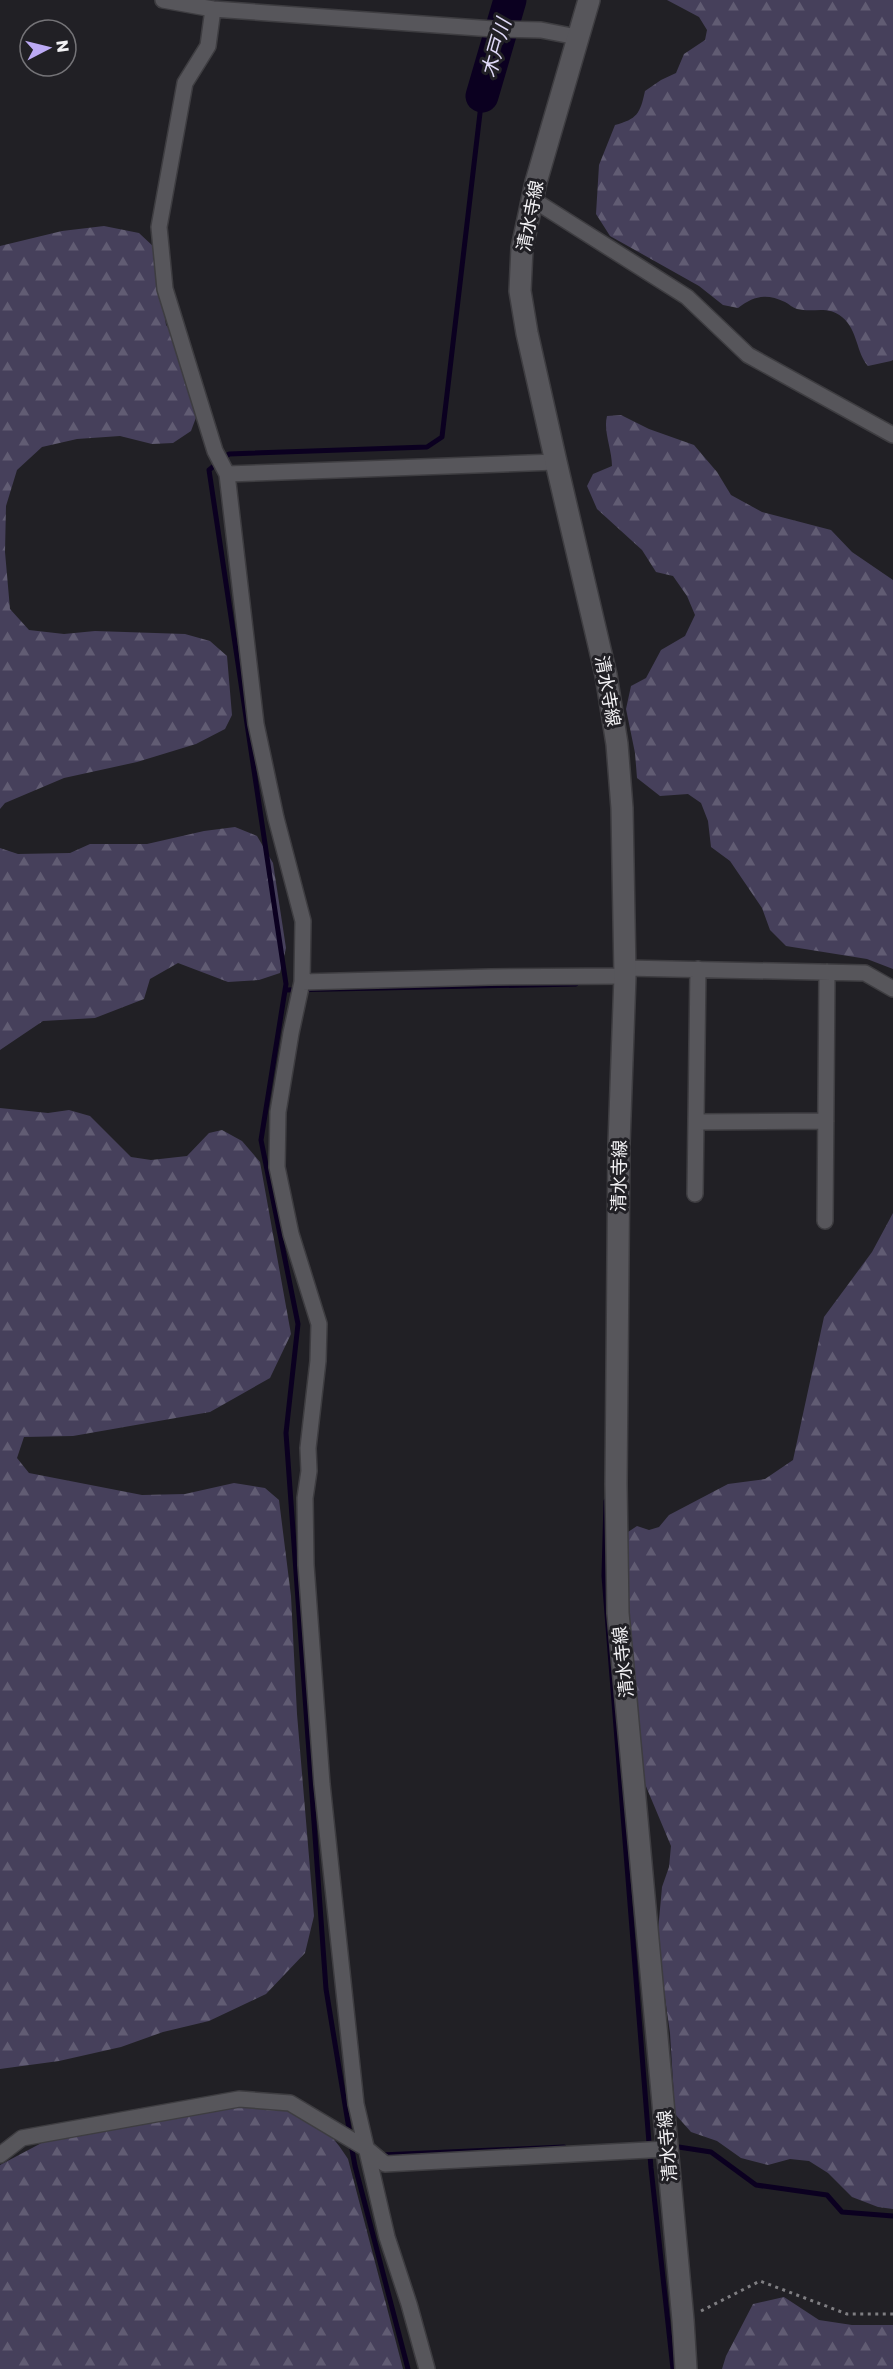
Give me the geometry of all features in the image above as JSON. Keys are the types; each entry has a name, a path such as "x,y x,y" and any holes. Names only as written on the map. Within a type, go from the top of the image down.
{"main road":[{"name":"清水寺線","path":"589,0 532,199 522,248 520,291 527,333 606,675 617,744 622,808 625,972 619,1191 616,1484 618,1613 645,1888 686,2369"}],"street":[{"path":"163,0 213,9 493,29 541,30 577,37"},
{"path":"213,9 208,46 185,83 159,227 165,289 215,451 227,474 256,724 276,818 303,921 302,982 278,1112 277,1167 291,1234 319,1324 318,1360 305,1498 306,1565 324,1796 356,2104 387,2237 427,2369"},
{"path":"532,199 687,297 748,355 893,435"},
{"path":"227,474 556,462"},
{"path":"302,982 699,969 865,973 893,989"},
{"path":"695,1194 699,969"},
{"path":"825,1221 827,972"},
{"path":"696,1122 826,1121"},
{"path":"0,2155 22,2138 239,2098 290,2103 367,2149 385,2164 667,2149"}],"path":[{"path":"683,2320 760,2282 847,2314 893,2314"}],"green space":[{"path":"667,0 893,0 893,360 868,366 847,322 831,311 797,309 772,297 755,298 738,308 723,305 699,286 610,236 596,214 599,165 615,125 633,118 639,110 645,91 676,73 684,54 705,40 707,30 699,17"},
{"path":"104,226 139,233 155,248 166,325 176,338 197,415 191,431 173,443 152,444 120,436 77,439 42,447 17,470 6,506 5,552 10,609 29,630 64,634 95,631 185,634 210,641 227,656 232,715 225,729 196,744 137,762 64,778 5,803 0,809 0,246 62,231"},
{"path":"621,415 649,429 694,445 717,472 731,495 762,512 831,530 852,552 893,580 893,969 867,959 786,946 770,930 762,908 730,861 711,847 708,821 701,803 688,794 660,796 637,778 635,753 626,709 631,686 646,678 661,650 685,636 695,615 687,596 673,576 656,572 642,550 597,509 587,486 593,474 612,466 606,428 607,416"},
{"path":"235,827 257,836 273,863 286,948 280,973 259,980 228,982 178,963 150,979 144,999 95,1018 43,1021 0,1050 0,848 18,854 70,853 90,844 147,844 204,831"},
{"path":"0,1108 48,1113 69,1110 90,1116 131,1157 151,1160 187,1156 209,1133 222,1130 242,1141 260,1162 291,1334 270,1378 210,1412 73,1436 24,1437 17,1458 29,1473 142,1495 185,1494 234,1483 265,1488 279,1500 291,1596 297,1714 314,1916 305,1953 266,1994 209,2021 163,2032 121,2047 59,2061 0,2069"},
{"path":"893,1213 893,2209 878,2207 852,2197 828,2173 809,2161 790,2159 768,2165 741,2158 717,2141 691,2132 675,2114 670,2033 657,1942 662,1887 669,1867 671,1846 645,1784 626,1591 628,1532 637,1526 649,1530 659,1527 669,1515 728,1484 765,1479 793,1460 824,1317 872,1252"},
{"path":"234,2104 274,2105 306,2114 337,2143 348,2159 403,2369 0,2369 0,2165 49,2139"},
{"path":"784,2297 819,2320 852,2325 893,2325 893,2369 722,2369 726,2356 753,2304"}],"waterway":[{"name":"木戸川","path":"482,96 510,0"},
{"path":"350,2135 326,1989 286,1433 298,1324 261,1140 286,984 209,470 229,454 427,447 442,437 482,96"},
{"path":"285,990 576,984"},
{"path":"606,1501 604,1576 651,2168 673,2369"},
{"path":"351,2144 408,2369"},
{"path":"672,2146 711,2152 756,2185 827,2195 842,2212 893,2216"},
{"path":"381,2155 564,2147"}]}
